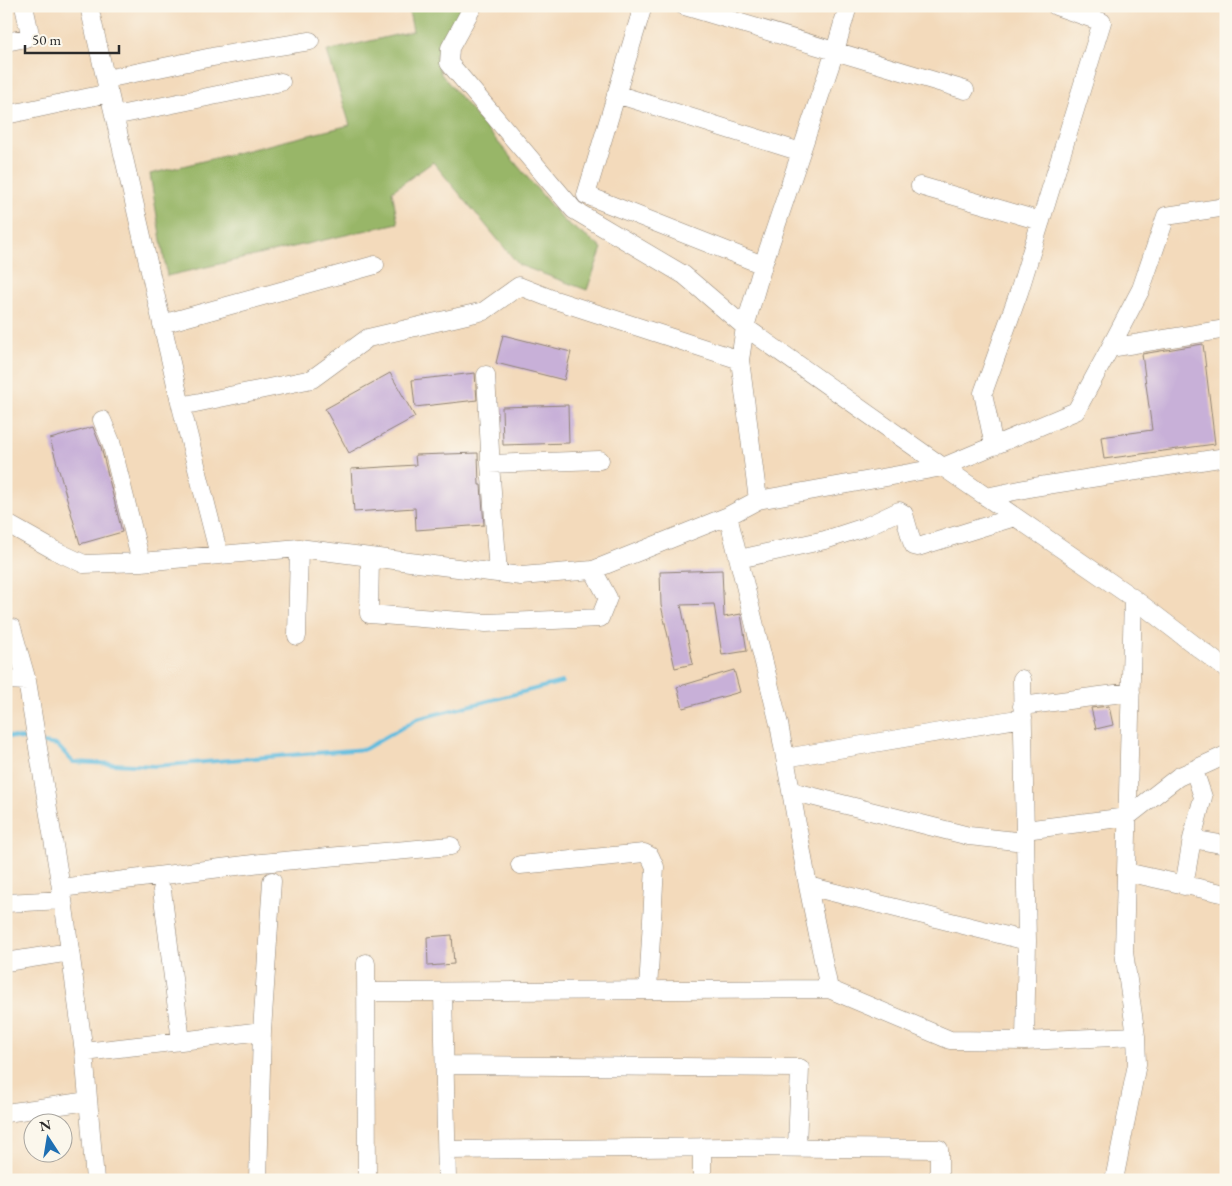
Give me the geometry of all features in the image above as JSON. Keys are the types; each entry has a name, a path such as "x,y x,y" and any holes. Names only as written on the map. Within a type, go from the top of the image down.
{"street":[{"path":"6,42 26,38 30,34 24,6"},
{"path":"89,6 181,406 219,555"},
{"path":"473,6 450,48 449,63 574,210 684,275 745,327 1133,598 1226,669"},
{"path":"643,6 586,195 763,265"},
{"path":"684,6 965,90"},
{"path":"758,500 740,360 745,327 763,265 835,51 848,6"},
{"path":"994,446 983,393 1041,221 1102,22 1056,6"},
{"path":"6,115 212,57 310,41"},
{"path":"114,116 281,82"},
{"path":"616,94 801,152"},
{"path":"920,186 1041,221"},
{"path":"6,523 54,550 84,564 141,562 300,548 521,576 593,570 728,516 758,500 943,467 1076,411 1141,289 1166,216 1226,207"},
{"path":"162,324 375,265"},
{"path":"181,406 312,379 368,338 484,311 519,286 552,299 740,360"},
{"path":"1110,348 1226,329"},
{"path":"486,375 498,573"},
{"path":"102,420 111,442 141,562"},
{"path":"986,497 1034,487 1226,457"},
{"path":"490,464 600,460"},
{"path":"739,559 826,540 899,511 904,514 914,546 918,547 1015,517"},
{"path":"728,516 779,724 808,886 829,989"},
{"path":"297,636 300,548"},
{"path":"370,557 369,614 486,623 600,618 608,598 593,570"},
{"path":"1114,1180 1137,1064 1136,1036 1124,952 1133,598"},
{"path":"6,628 12,628 27,682 62,894 84,1052 95,1180"},
{"path":"1022,679 1027,940 1025,1041"},
{"path":"6,680 27,682"},
{"path":"785,758 1131,692"},
{"path":"791,791 969,836 1025,836 1127,817 1178,777 1226,755"},
{"path":"1184,886 1202,797 1194,770"},
{"path":"1192,840 1226,845"},
{"path":"6,903 261,863 451,846"},
{"path":"520,865 644,853 650,856 655,867 648,990"},
{"path":"1126,872 1226,894"},
{"path":"258,1180 262,1031 272,881"},
{"path":"808,886 1027,940"},
{"path":"162,890 181,1041"},
{"path":"6,962 70,952"},
{"path":"366,963 367,1180"},
{"path":"366,992 829,989 950,1040 1025,1041 1136,1036"},
{"path":"443,992 448,1180"},
{"path":"84,1052 262,1031"},
{"path":"445,1065 800,1068 797,1148"},
{"path":"6,1113 88,1101"},
{"path":"447,1150 702,1147 939,1149 938,1180"},
{"path":"702,1147 702,1180"}],"green space":[{"path":"408,6 460,6 460,12 436,56 441,74 563,220 602,248 587,290 519,265 433,162 392,191 398,223 167,276 150,174 350,125 327,51 413,31"}],"building":[{"path":"503,335 571,352 564,380 496,363"},
{"path":"1203,344 1215,444 1104,459 1101,437 1152,430 1142,354"},
{"path":"390,373 415,417 349,453 325,409"},
{"path":"475,373 477,400 415,407 412,380"},
{"path":"568,405 569,443 503,445 502,407"},
{"path":"93,427 101,447 122,532 80,544 50,439"},
{"path":"478,453 479,485 481,485 484,525 416,530 415,508 354,512 351,469 416,465 415,455"},
{"path":"722,570 724,617 741,614 747,651 722,655 714,604 681,605 693,664 675,668 661,605 660,572"},
{"path":"734,670 740,692 683,708 677,687"},
{"path":"1109,706 1113,725 1096,729 1091,708"},
{"path":"452,935 454,964 428,966 427,937"}],"waterway":[{"path":"43,743 57,745 73,762 155,766 365,749 417,719 562,682"},
{"path":"6,736 31,740"}]}
